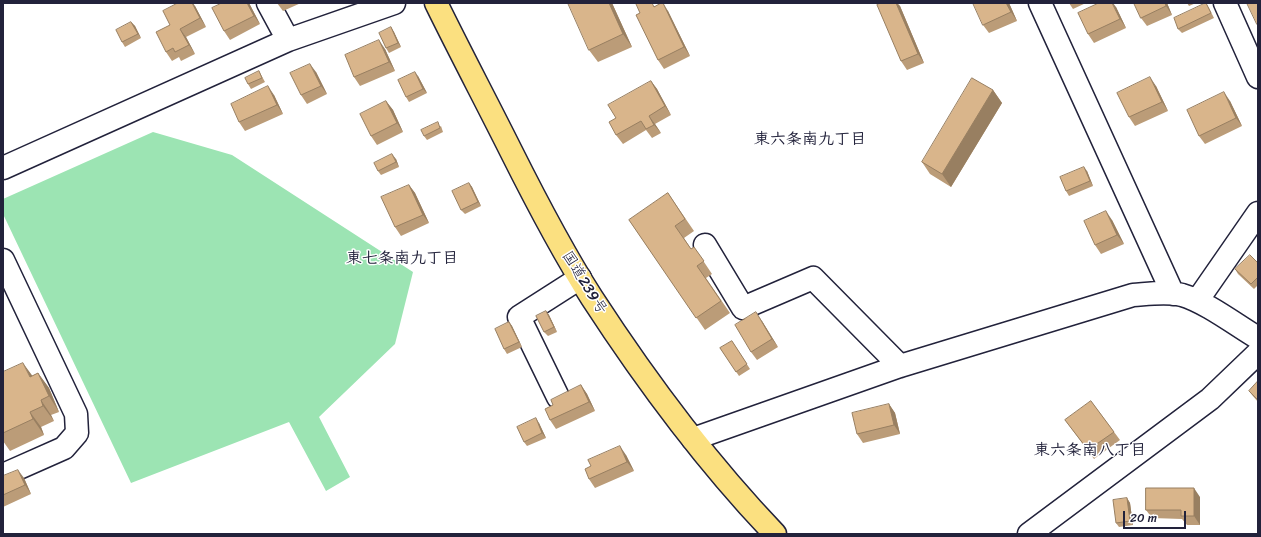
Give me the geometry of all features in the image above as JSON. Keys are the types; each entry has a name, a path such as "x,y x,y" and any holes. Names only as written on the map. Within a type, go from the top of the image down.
{"highway":[{"name":"国道239号","path":"436,3 543,215 580,278 644,375 693,439 775,534"}],"street":[{"path":"268,3 288,40"},
{"path":"3,168 288,40 394,3"},
{"path":"1040,3 1173,294"},
{"path":"1225,3 1258,77"},
{"path":"1196,301 1258,212"},
{"path":"706,245 743,308 813,278 900,366"},
{"path":"3,260 76,414 77,433 64,448 3,475"},
{"path":"558,397 519,317 580,278"},
{"path":"693,439 900,366 1133,295 1173,294 1196,301 1258,338"},
{"path":"1029,534 1210,399 1258,354"}],"green space":[{"path":"153,132 232,155 413,272 395,344 319,417 350,477 326,491 289,422 131,483 3,214 3,199"}],"building":[{"path":"178,3 192,3 200,18 180,29 189,45 175,52 173,48 166,52 156,32 170,25 163,11"},
{"path":"222,3 247,3 254,16 224,31 212,8"},
{"path":"568,3 609,3 623,34 589,50"},
{"path":"652,3 654,7 663,3 684,47 658,60 636,15 640,13 636,4"},
{"path":"881,3 896,3 918,54 901,61 877,5"},
{"path":"973,3 1006,3 1011,12 983,25"},
{"path":"1099,3 1112,3 1120,19 1088,34 1078,13"},
{"path":"1134,3 1165,3 1166,6 1141,18"},
{"path":"1206,3 1211,13 1178,29 1174,18"},
{"path":"1247,3 1258,3 1257,24"},
{"path":"131,22 138,34 122,42 116,30"},
{"path":"391,27 398,43 386,48 379,33"},
{"path":"379,40 389,62 354,77 345,55"},
{"path":"310,64 321,86 301,95 290,73"},
{"path":"259,71 262,78 248,84 245,78"},
{"path":"415,72 423,89 406,97 398,80"},
{"path":"1150,77 1162,102 1129,117 1117,93"},
{"path":"972,78 993,90 942,174 922,162"},
{"path":"651,81 665,106 649,116 654,125 646,129 641,121 616,135 609,122 616,118 608,105"},
{"path":"268,86 277,105 239,122 231,104"},
{"path":"1224,92 1236,118 1199,136 1187,110"},
{"path":"386,101 397,123 371,136 360,114"},
{"path":"438,122 440,128 424,136 421,130"},
{"path":"392,154 396,162 378,171 374,163"},
{"path":"1084,167 1090,181 1066,191 1060,177"},
{"path":"469,183 478,202 461,210 452,191"},
{"path":"409,185 423,215 395,227 381,197"},
{"path":"668,193 685,219 675,226 691,249 694,247 704,261 697,266 721,301 696,318 629,220"},
{"path":"1106,211 1117,235 1095,245 1084,221"},
{"path":"1250,255 1258,263 1258,277 1251,284 1235,269"},
{"path":"546,311 554,327 544,332 536,316"},
{"path":"756,312 772,339 751,352 735,325"},
{"path":"509,322 519,342 504,349 495,329"},
{"path":"732,341 747,364 736,372 720,348"},
{"path":"23,363 30,377 38,373 49,396 41,400 43,406 30,412 33,419 3,433 3,372"},
{"path":"1258,381 1258,398 1257,399 1249,391"},
{"path":"581,385 589,402 550,420 545,409 553,405 551,400"},
{"path":"1091,401 1114,432 1088,450 1065,420"},
{"path":"889,404 894,425 857,434 852,413"},
{"path":"536,418 542,433 524,442 517,427"},
{"path":"620,446 627,462 589,479 585,469 591,466 588,460"},
{"path":"18,470 25,485 3,495 3,476"},
{"path":"1146,488 1194,488 1194,516 1181,516 1181,510 1146,510"},
{"path":"1127,498 1130,521 1116,523 1113,500"}],"district":[{"name":"東六条南九丁目","path":"810,140"},
{"name":"東七条南九丁目","path":"402,259"},
{"name":"東六条南八丁目","path":"1090,451"}]}
